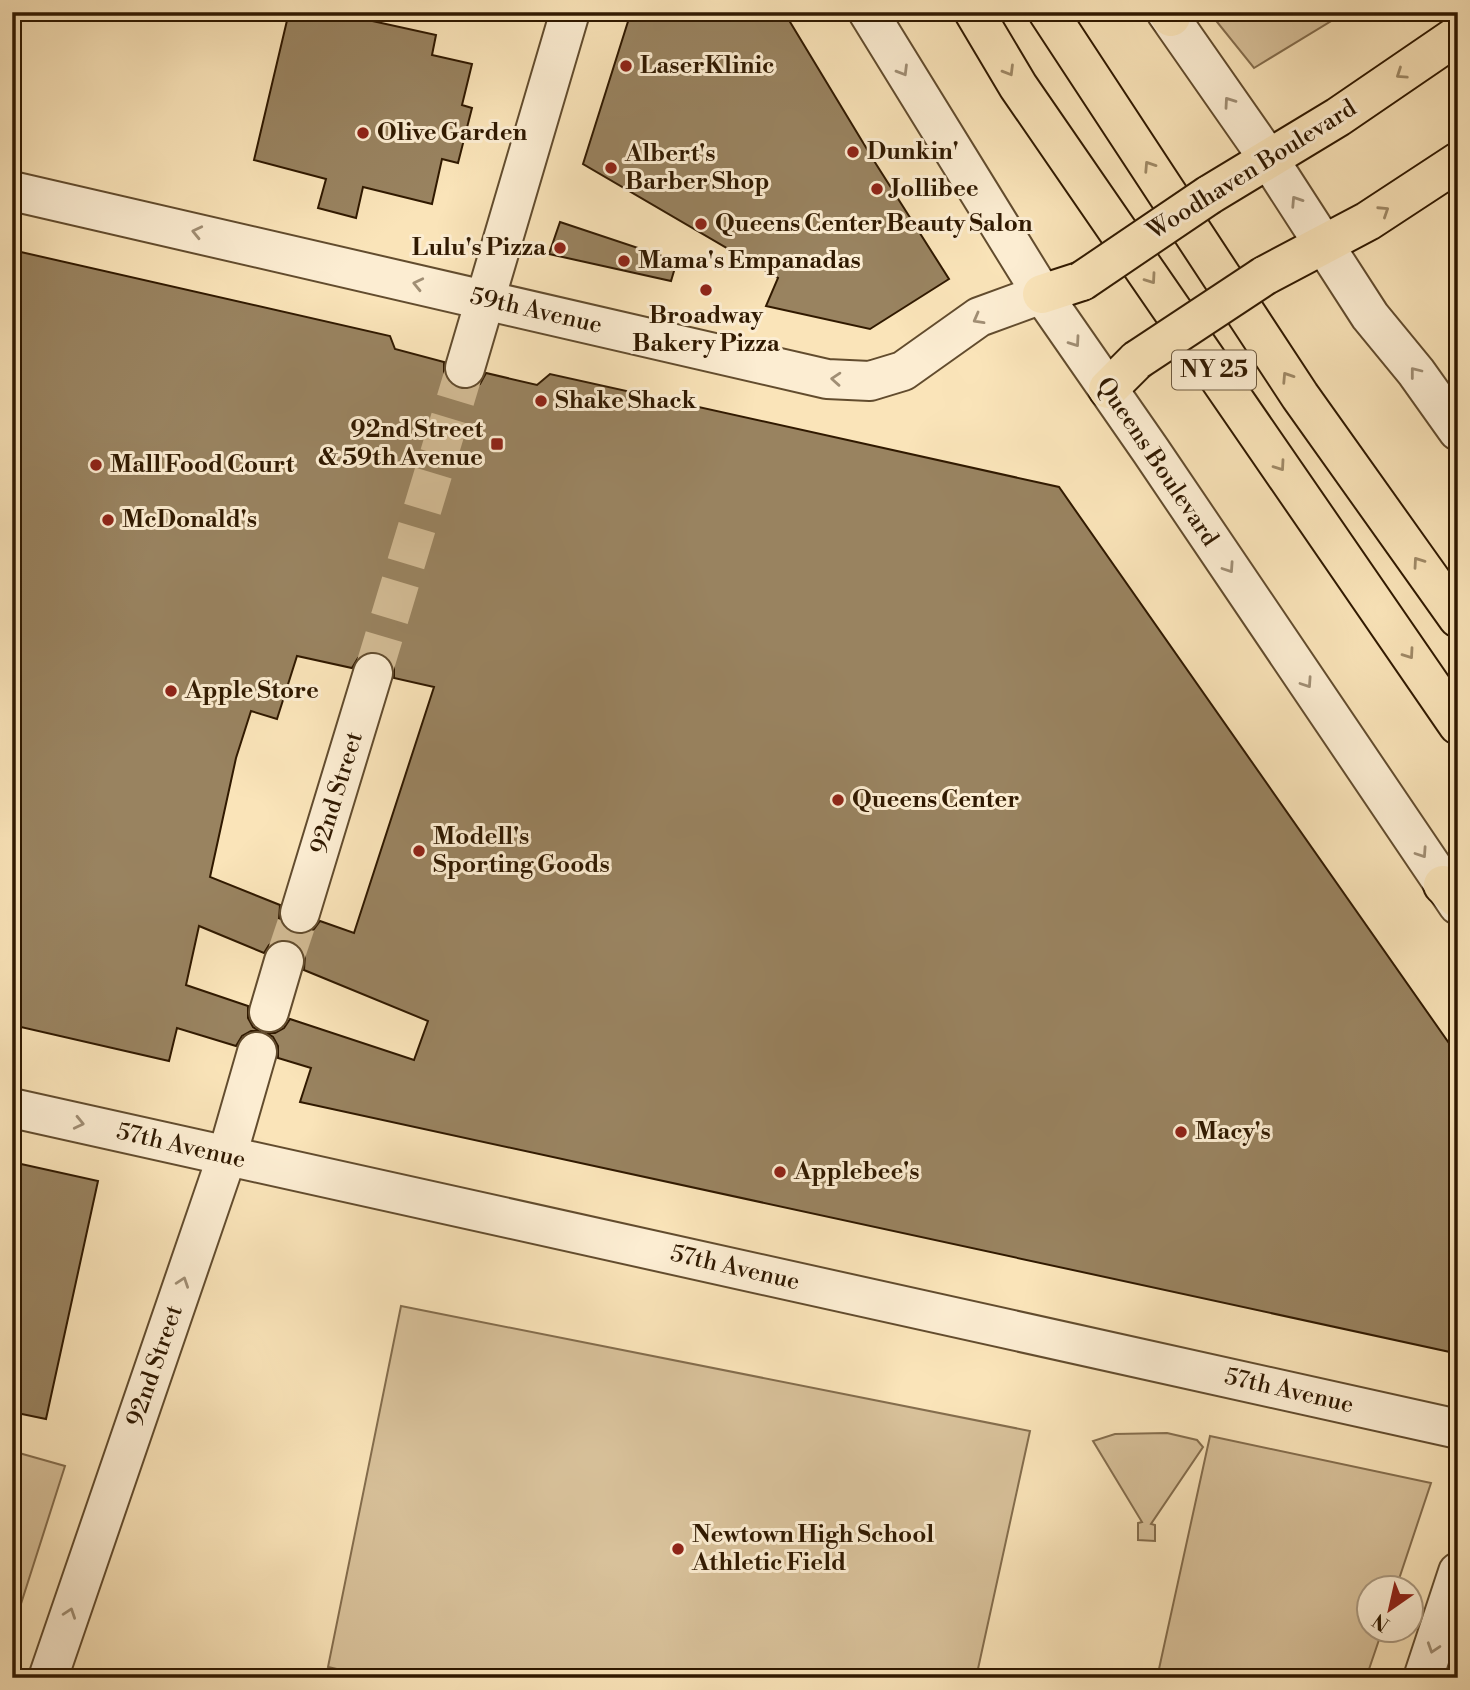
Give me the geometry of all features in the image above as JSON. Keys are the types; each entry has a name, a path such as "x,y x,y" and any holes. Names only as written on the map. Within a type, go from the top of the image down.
{"main road":[{"name":"NY 25","path":"974,12 1026,97 1458,725"},
{"name":"NY 25","path":"1048,12 1300,396 1458,618"},
{"name":"Woodhaven Boulevard","path":"1042,294 1082,281 1209,195 1338,117 1458,35"},
{"path":"1108,389 1137,360 1264,276 1368,222 1458,162"}],"street":[{"path":"465,368 570,12"},
{"name":"Queens Boulevard","path":"868,12 1042,294 1453,897 1458,933"},
{"path":"1168,14 1268,158 1370,316 1416,372 1458,430"},
{"name":"59th Avenue","path":"12,191 827,379 870,381 903,372 979,317 1042,294"},
{"name":"92nd Street","path":"300,913 373,673"},
{"path":"269,1012 284,961"},
{"name":"92nd Street","path":"48,1678 227,1156 257,1052"},
{"name":"57th Avenue","path":"12,1108 1458,1429"},
{"path":"1423,1678 1458,1572"}],"shaded area":[{"path":"1209,12 1346,12 1254,68"},
{"name":"Newtown High School Athletic Field","path":"401,1306 1030,1431 976,1678 376,1678 328,1667"},
{"path":"1167,1433 1197,1440 1203,1447 1151,1524 1155,1525 1155,1541 1138,1540 1138,1523 1142,1522 1093,1441 1115,1434"},
{"path":"1210,1436 1431,1483 1401,1574 1354,1574 1354,1644 1378,1644 1366,1678 1157,1678"},
{"path":"12,1451 65,1466 12,1632"}],"building":[{"name":"Olive Garden","path":"289,12 355,12 354,17 436,35 432,55 472,64 462,105 472,108 458,163 442,159 432,204 363,187 356,218 318,208 326,179 254,160"},
{"path":"631,12 784,12 949,279 870,329 766,306 778,278 583,164"},
{"path":"560,222 677,261 671,281 549,254"},
{"name":"Queens Center","path":"12,250 390,336 395,349 444,362 444,372 449,383 459,389 471,389 480,384 486,373 537,385 550,374 1059,487 1458,1056 1458,1328 1450,1352 300,1102 311,1068 278,1058 278,1046 267,1033 275,1033 284,1028 290,1019 414,1060 428,1021 304,970 305,955 299,945 290,940 278,940 269,945 264,953 199,926 186,985 248,1006 248,1018 259,1031 251,1031 242,1036 236,1046 177,1028 169,1061 12,1025","holes":["367,652 379,652 388,658 394,667 394,678 434,687 354,933 320,921 306,934 294,934 285,928 279,919 280,905 210,877 236,758 251,711 277,719 297,656 352,668 358,658"]},
{"path":"12,1162 98,1181 46,1419 12,1412"}],"tunnel":[{"path":"373,673 465,368"},
{"path":"284,961 300,913"}],"place":[{"name":"LaserKlinic","path":"626,66"},
{"name":"Olive Garden","path":"363,133"},
{"name":"Dunkin'","path":"853,152"},
{"name":"Albert's Barber Shop","path":"611,168"},
{"name":"Jollibee","path":"877,189"},
{"name":"Queens Center Beauty Salon","path":"701,224"},
{"name":"Lulu's Pizza","path":"560,248"},
{"name":"Mama's Empanadas","path":"624,261"},
{"name":"Broadway Bakery Pizza","path":"706,290"},
{"name":"Shake Shack","path":"541,401"},
{"name":"92nd Street & 59th Avenue","path":"497,444"},
{"name":"Mall Food Court","path":"96,465"},
{"name":"McDonald's","path":"108,520"},
{"name":"Apple Store","path":"171,691"},
{"name":"Queens Center","path":"838,800"},
{"name":"Modell's Sporting Goods","path":"419,851"},
{"name":"Macy's","path":"1181,1132"},
{"name":"Applebee's","path":"780,1172"},
{"name":"Newtown High School Athletic Field","path":"678,1549"}]}
